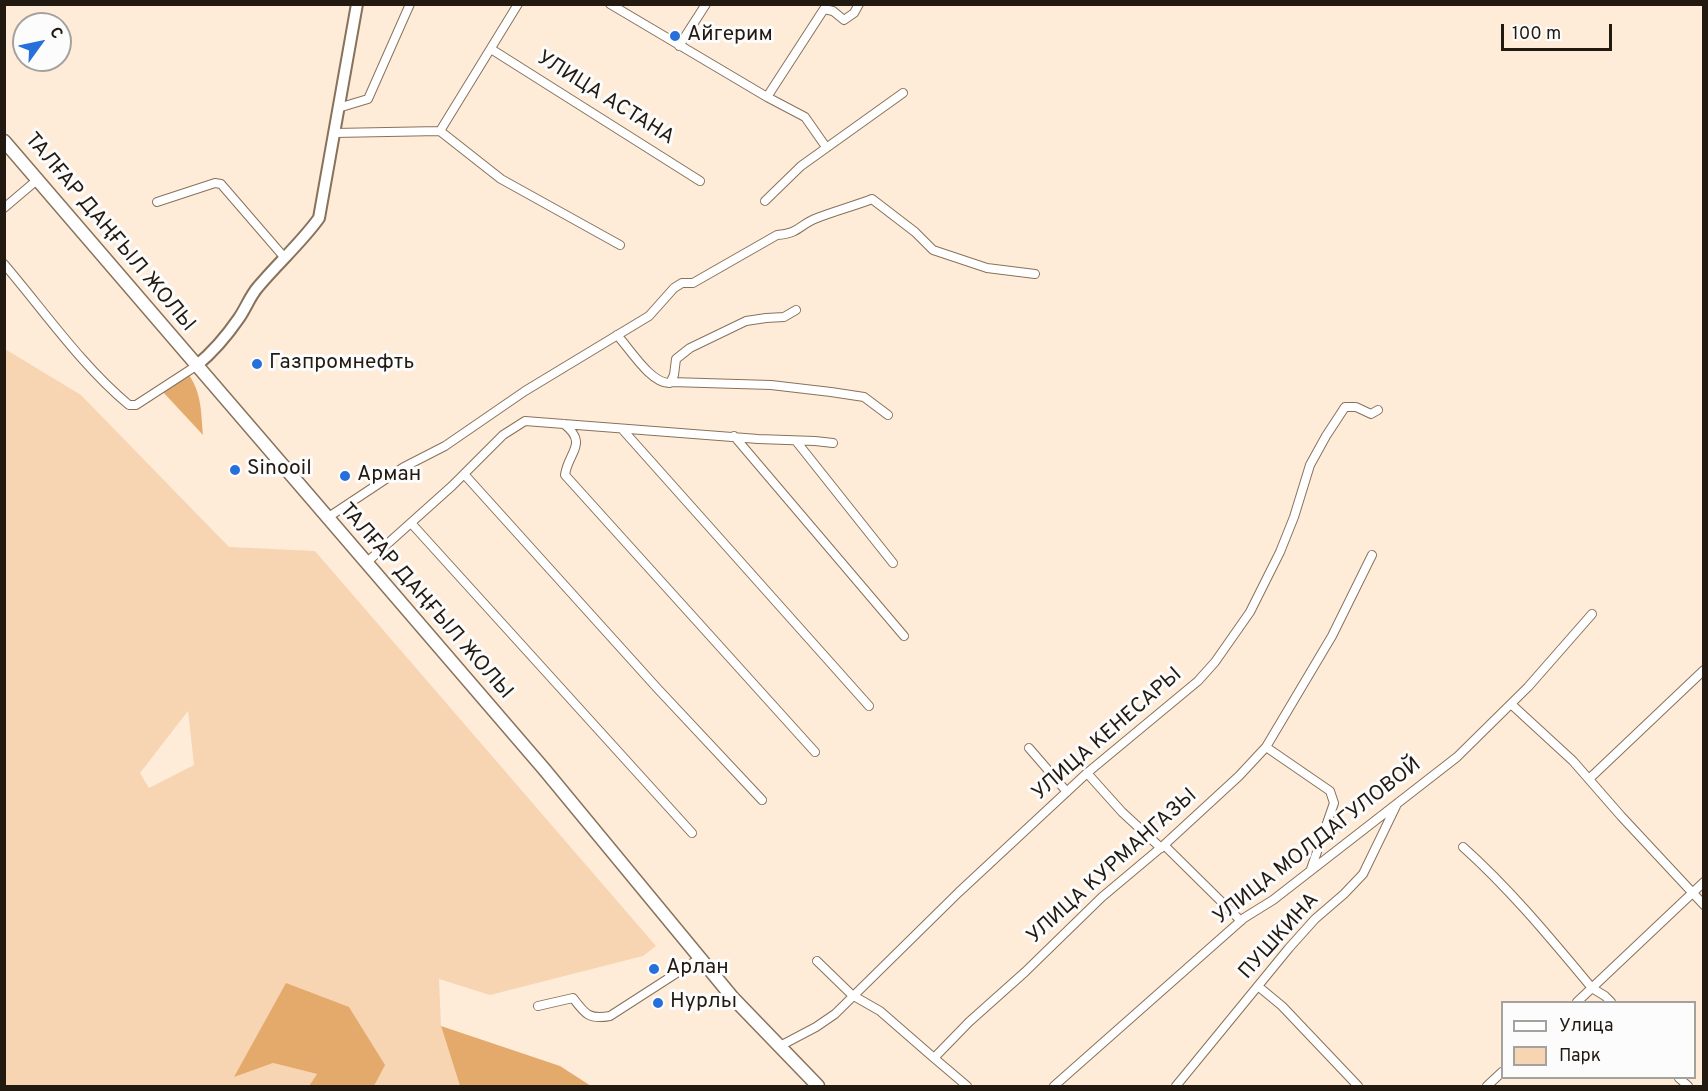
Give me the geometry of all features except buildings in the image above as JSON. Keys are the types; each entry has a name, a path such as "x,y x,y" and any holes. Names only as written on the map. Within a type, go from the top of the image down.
{"main road":[{"name":"ТАЛҒАР ДАҢҒЫЛ ЖОЛЫ","path":"4,141 544,769 733,998 818,1086"}],"street":[{"path":"4,264 52,322 129,405 136,405 196,366 214,351 239,318 256,289 284,257 304,239 319,218 357,4"},
{"path":"338,108 368,99 410,4"},
{"path":"440,131 518,4"},
{"path":"610,4 805,117 826,147"},
{"path":"680,46 706,4"},
{"path":"767,97 824,9 833,11 844,20 854,13 859,4"},
{"name":"УЛИЦА АСТАНА","path":"491,49 700,181"},
{"path":"765,201 801,166 903,93"},
{"path":"334,133 440,131 501,179 620,245"},
{"path":"4,208 37,180"},
{"path":"157,202 214,183 221,184 284,257"},
{"path":"324,515 404,467 445,446 525,391 649,316 674,288 682,283 693,283 777,235 790,234 815,219 873,199 915,232 933,250 987,268 1035,273"},
{"path":"671,382 675,375 676,359 690,348 746,321 784,317 796,310"},
{"path":"618,335 654,377 663,383 771,385 831,392 864,397 888,415"},
{"name":"УЛИЦА КЕНЕСАРЫ","path":"780,1046 835,1014 1087,773 1198,681 1215,662 1250,612 1280,552 1294,517 1310,465 1345,407 1356,407 1371,414 1378,410"},
{"path":"366,563 464,474 503,435 525,421 832,443"},
{"path":"562,423 575,435 577,443 565,475 815,753"},
{"path":"622,429 869,706"},
{"path":"734,436 904,636"},
{"path":"796,441 893,563"},
{"path":"464,474 762,801"},
{"path":"411,523 692,833"},
{"name":"УЛИЦА КУРМАНГАЗЫ","path":"934,1058 1102,897 1239,776 1266,747 1332,636 1372,555"},
{"name":"УЛИЦА МОЛДАГУЛОВОЙ","path":"1054,1086 1241,921 1273,900 1457,757 1511,704 1592,614"},
{"path":"1588,779 1704,670"},
{"path":"1511,704 1573,761 1704,905"},
{"path":"1266,747 1330,791 1334,803 1311,870"},
{"path":"1029,748 1067,792"},
{"path":"1087,773 1122,812 1162,846 1241,921"},
{"name":"ПУШКИНА","path":"1176,1086 1289,948 1315,919 1344,894 1363,873 1397,803"},
{"path":"1463,847 1489,870 1522,905 1592,988 1610,1001"},
{"path":"1577,1001 1704,882"},
{"path":"538,1006 573,998 585,1014 597,1018 610,1016 700,958"},
{"path":"817,961 852,996 880,1011 967,1086"},
{"path":"1259,987 1282,1006 1359,1086"},
{"path":"1487,1086 1501,1074"}],"green space":[{"path":"5,349 81,395 229,547 315,551 656,946 643,956 490,995 439,979 441,1026 460,1086 374,1086 384,1065 349,1007 234,1076 273,1063 317,1074 309,1086 5,1086","holes":["188,711 194,765 149,788 140,773"]}],"shaded area":[{"path":"189,375 199,397 203,435 163,392"},
{"path":"286,983 349,1007 385,1065 374,1086 309,1086 317,1074 273,1063 234,1077"},
{"path":"441,1026 560,1066 591,1086 460,1086"}],"place":[{"name":"Айгерим","path":"675,36"},
{"name":"Газпромнефть","path":"257,364"},
{"name":"Sinooil","path":"235,470"},
{"name":"Арман","path":"345,476"},
{"name":"Арлан","path":"654,969"},
{"name":"Нурлы","path":"658,1003"}]}
